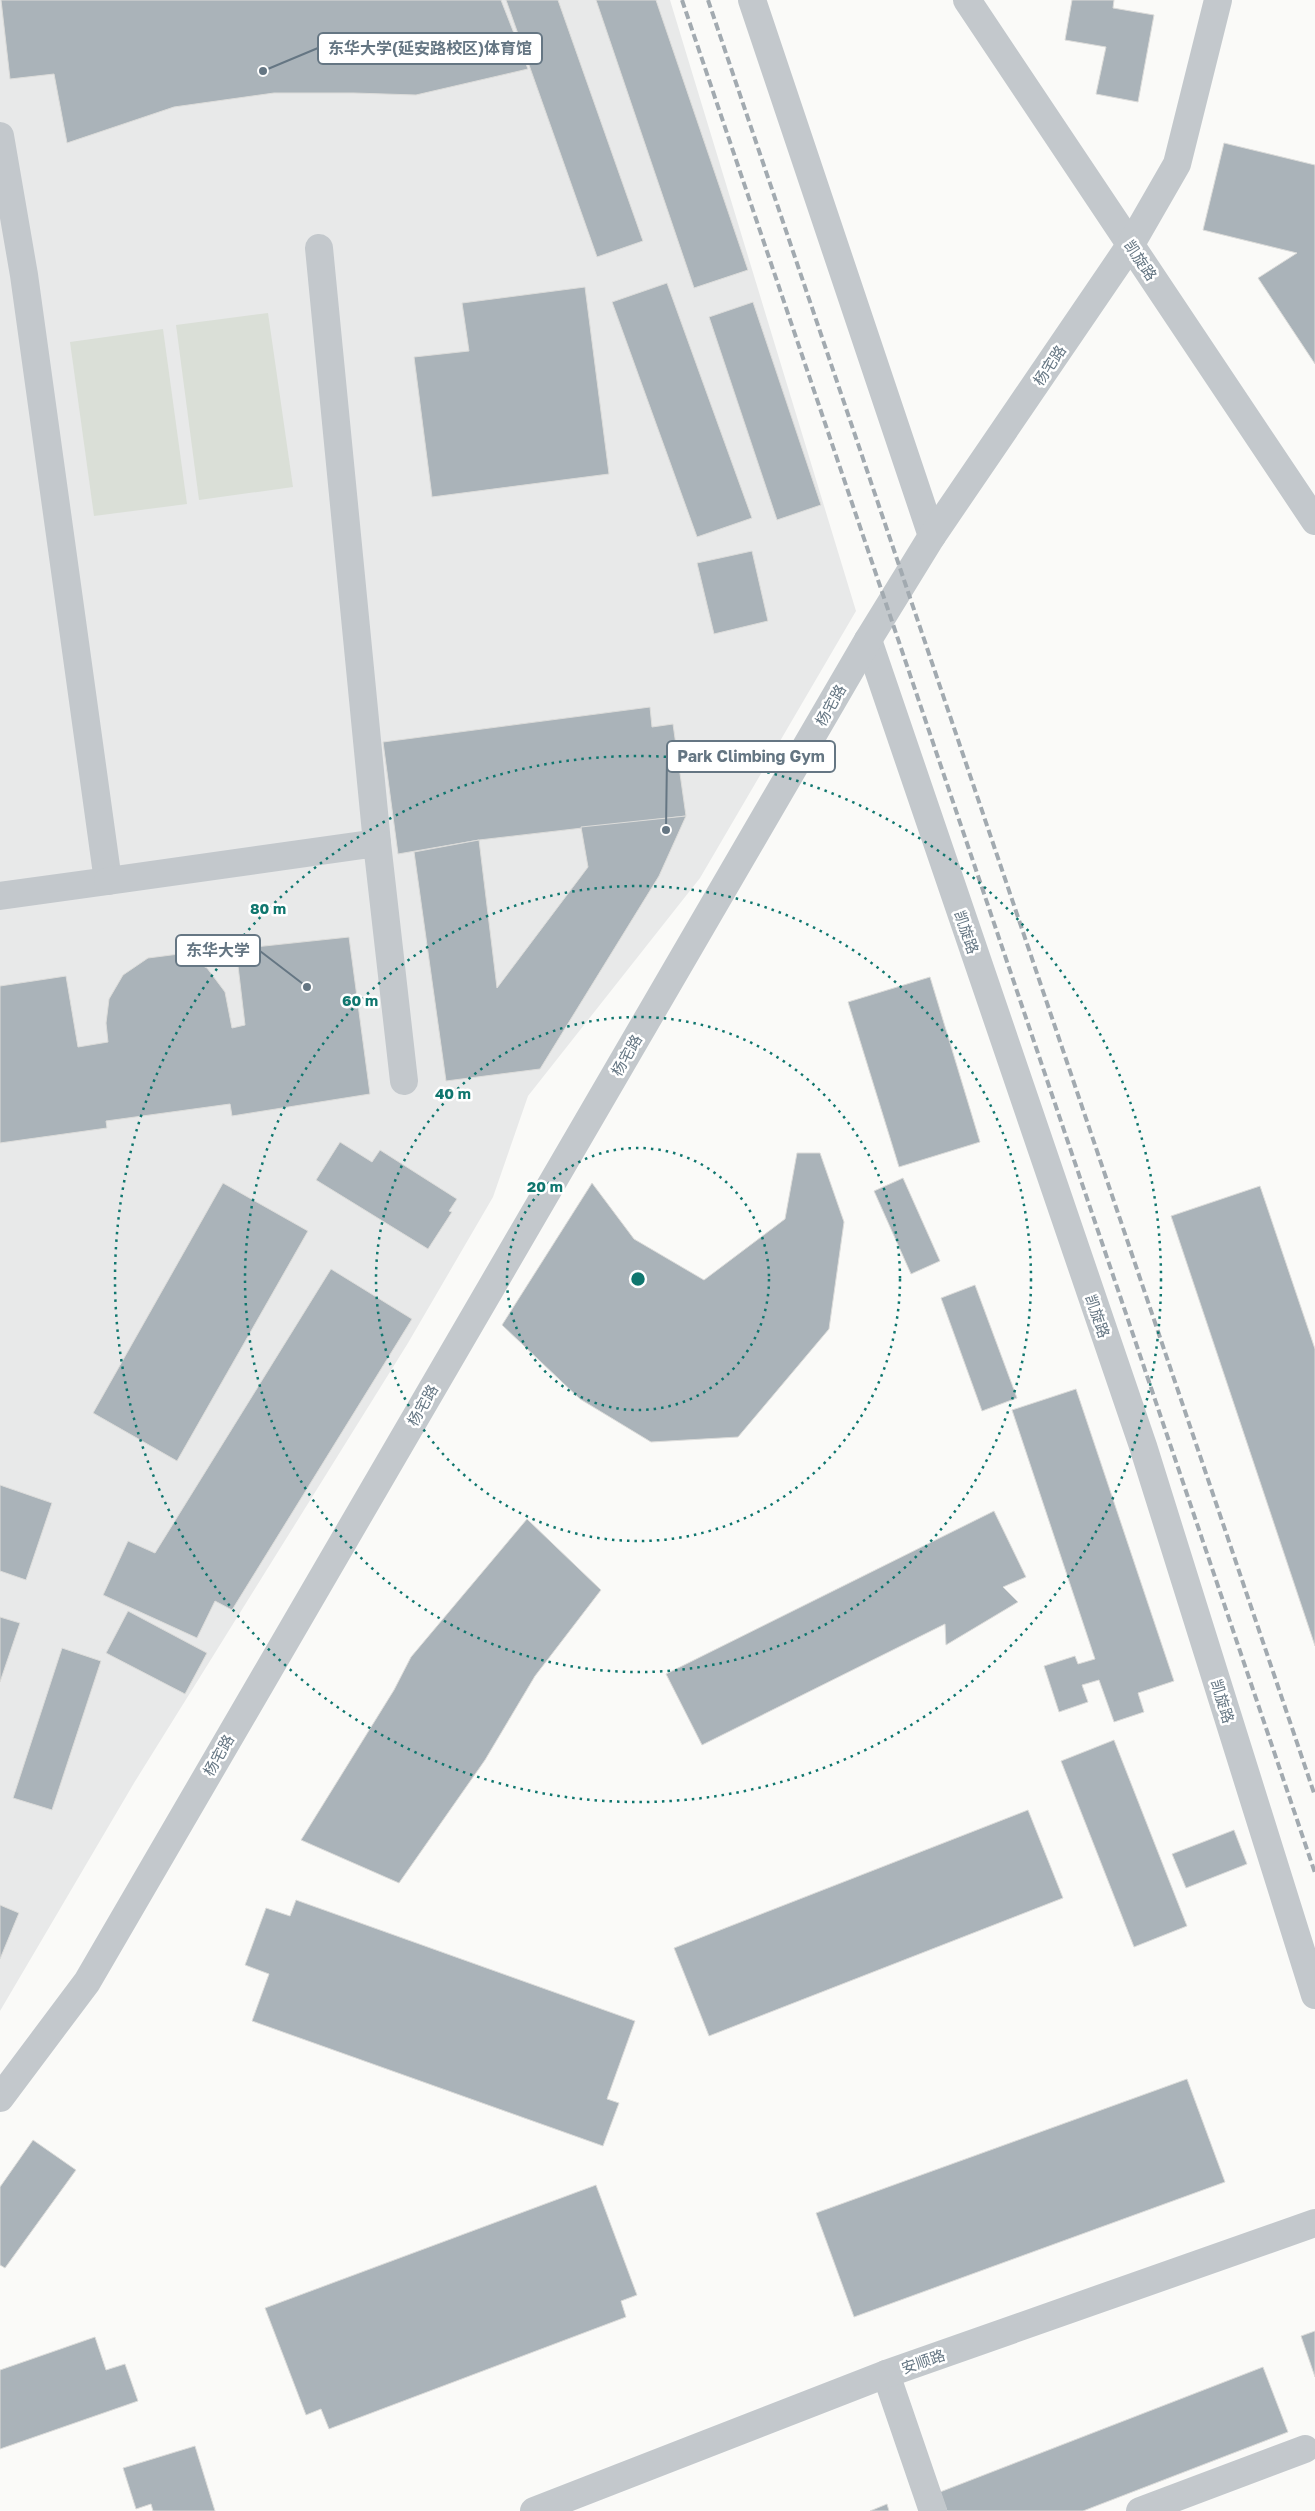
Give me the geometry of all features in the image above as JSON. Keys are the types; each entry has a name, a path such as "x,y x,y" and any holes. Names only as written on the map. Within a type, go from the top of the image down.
{"street":[{"path":"752,0 932,536"},
{"name":"凯旋路","path":"967,0 1315,521"},
{"name":"杨宅路","path":"0,2098 87,1982 868,640 932,536 1131,244 1177,164 1218,0"},
{"path":"0,136 24,275 108,881"},
{"path":"319,248 377,843 404,1081"},
{"name":"凯旋路","path":"868,640 1142,1446 1315,1995"},
{"path":"0,896 377,843"},
{"name":"安顺路","path":"534,2511 886,2374 1315,2223"},
{"path":"886,2374 933,2511"},
{"path":"1140,2511 1305,2449"}],"shaded area":[{"path":"0,0 670,0 856,611 700,878 528,1096 493,1197 408,1343 134,1783 0,2011"},
{"path":"268,313 293,487 199,500 176,325"},
{"path":"163,329 187,504 94,516 70,342"}],"building":[{"path":"1,0 501,0 528,69 416,95 274,93 174,107 67,143 54,74 10,79"},
{"path":"506,0 558,0 643,241 597,257"},
{"path":"596,0 656,0 748,270 694,288"},
{"path":"1072,0 1114,0 1113,8 1154,15 1138,102 1096,94 1106,47 1065,40"},
{"path":"1224,143 1315,165 1315,364 1258,278 1297,253 1203,230"},
{"path":"667,283 752,518 697,537 612,302"},
{"path":"585,287 609,474 432,497 414,357 469,351 462,303"},
{"path":"753,302 821,505 777,520 709,317"},
{"path":"752,551 768,621 714,634 697,563"},
{"path":"650,707 652,727 673,724 686,816 479,840 398,854 383,742"},
{"path":"686,816 659,876 540,1069 446,1081 414,852 479,840 497,988 588,867 581,827"},
{"path":"349,937 370,1094 232,1116 230,1104 106,1121 107,1128 0,1143 0,986 66,976 78,1047 108,1042 106,1023 109,999 123,975 148,958 179,954 207,968 225,992 232,1028 245,1025 236,949"},
{"path":"930,977 980,1142 899,1167 848,1002"},
{"path":"340,1142 372,1162 380,1150 457,1199 449,1211 452,1212 428,1249 316,1180"},
{"path":"797,1153 820,1153 844,1222 829,1329 738,1437 651,1442 580,1399 502,1325 592,1183 634,1239 704,1280 785,1219"},
{"path":"903,1178 940,1261 911,1274 874,1191"},
{"path":"223,1183 308,1231 177,1461 93,1413"},
{"path":"1260,1186 1315,1349 1315,1646 1171,1216"},
{"path":"331,1269 412,1319 232,1610 215,1601 197,1638 103,1595 128,1541 155,1553"},
{"path":"975,1285 1017,1398 982,1411 941,1298"},
{"path":"1076,1389 1174,1681 1138,1693 1144,1712 1114,1722 1099,1680 1082,1685 1088,1702 1059,1712 1044,1666 1075,1656 1078,1664 1095,1659 1012,1410"},
{"path":"0,1485 52,1503 26,1580 0,1571"},
{"path":"994,1511 1026,1577 1003,1587 1018,1602 946,1645 945,1624 702,1745 666,1674"},
{"path":"527,1519 601,1590 535,1676 485,1760 399,1883 301,1840 394,1690 411,1657"},
{"path":"128,1611 207,1653 185,1694 106,1653"},
{"path":"0,1617 20,1623 0,1682"},
{"path":"62,1648 101,1661 52,1810 13,1798"},
{"path":"1114,1740 1187,1926 1134,1947 1061,1761"},
{"path":"1028,1810 1063,1898 709,2036 674,1948"},
{"path":"1234,1830 1247,1864 1186,1888 1172,1854"},
{"path":"296,1900 635,2021 607,2099 619,2103 603,2146 252,2021 269,1974 245,1965 266,1908 290,1916"},
{"path":"0,1905 19,1913 0,1959"},
{"path":"1187,2079 1225,2182 854,2317 816,2213"},
{"path":"33,2140 76,2170 5,2268 0,2265 0,2187"},
{"path":"596,2185 637,2295 621,2301 626,2317 329,2429 321,2409 306,2415 265,2308"},
{"path":"1315,2331 1315,2377 1301,2336"},
{"path":"95,2337 106,2370 125,2364 138,2401 0,2449 0,2370"},
{"path":"1263,2367 1288,2432 1083,2511 947,2511 940,2492"},
{"path":"195,2446 215,2511 153,2511 151,2504 136,2509 123,2468"},
{"path":"887,2504 889,2511 870,2511"}],"railway":[{"path":"682,0 1315,1873"},
{"path":"708,0 1315,1796"}],"place":[{"name":"东华大学(延安路校区)体育馆","path":"263,71"},
{"name":"Park Climbing Gym","path":"666,830"},
{"name":"东华大学","path":"307,987"}]}
